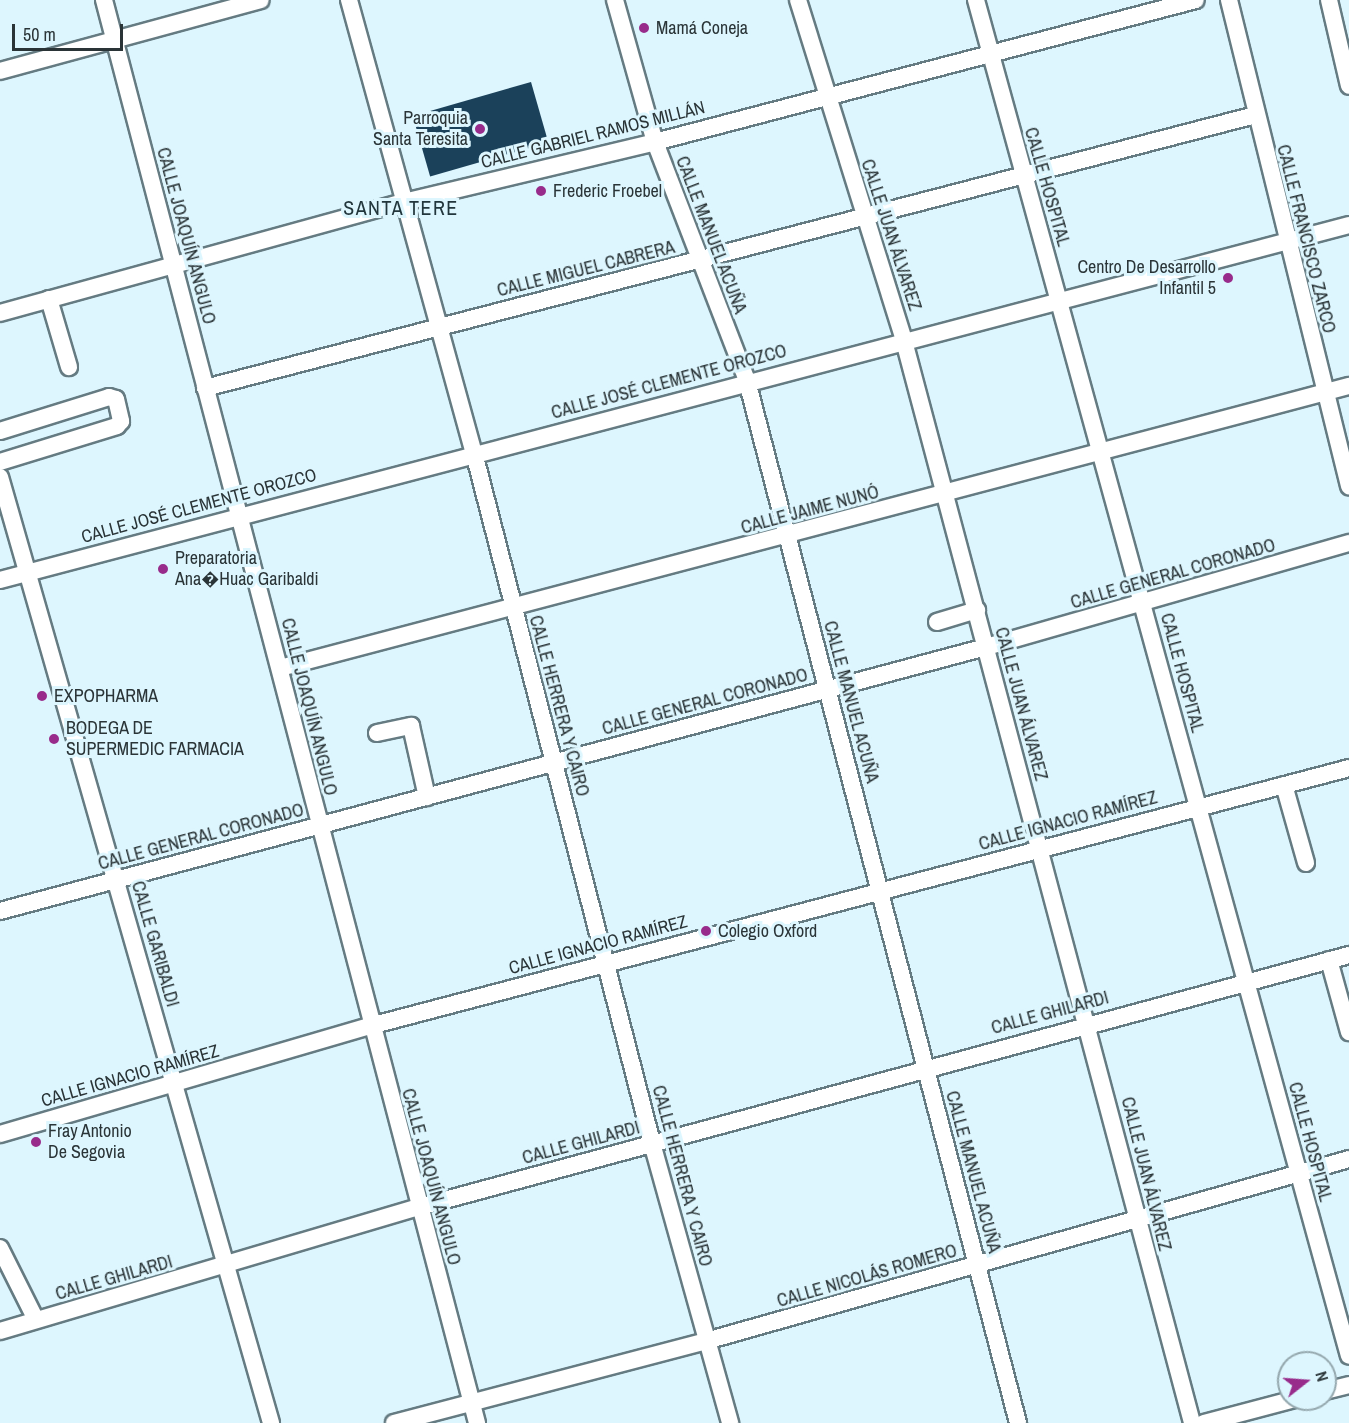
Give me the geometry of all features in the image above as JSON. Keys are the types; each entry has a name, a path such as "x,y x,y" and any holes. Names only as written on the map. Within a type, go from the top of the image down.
{"street":[{"name":"CALLE JOAQUÍN ANGULO","path":"104,0 280,668 370,1026 477,1423"},
{"path":"0,71 261,0"},
{"name":"CALLE HERRERA Y CAIRO","path":"349,0 474,453 652,1143 730,1423"},
{"name":"CALLE MANUEL ACUÑA","path":"615,0 655,142 747,381 1018,1423"},
{"name":"CALLE JUAN ÁLVAREZ","path":"798,0 824,95 866,215 904,341 1039,849 1088,1023 1137,1221 1192,1423"},
{"name":"CALLE HOSPITAL","path":"976,0 1349,1356"},
{"name":"CALLE GABRIEL RAMOS MILLÁN","path":"0,313 173,262 404,202 655,142 824,95 1196,0"},
{"name":"CALLE FRANCISCO ZARCO","path":"1229,0 1255,115 1349,486"},
{"path":"1329,0 1346,64 1349,86"},
{"name":"CALLE MIGUEL CABRERA","path":"205,388 439,326 700,261 1022,173 1255,115"},
{"name":"CALLE JOSÉ CLEMENTE OROZCO","path":"0,580 747,381 1349,225"},
{"path":"49,298 69,367"},
{"name":"CALLE JAIME NUNÓ","path":"280,668 514,609 1102,454 1349,386"},
{"path":"0,430 109,397 116,399 122,421 117,426 0,462"},
{"name":"CALLE GARIBALDI","path":"0,477 271,1423"},
{"name":"CALLE GENERAL CORONADO","path":"0,911 986,647 1143,604 1349,543"},
{"path":"937,622 976,610"},
{"path":"377,733 411,726 427,797"},
{"name":"CALLE IGNACIO RAMÍREZ","path":"0,1134 370,1026 1349,768"},
{"path":"1284,785 1306,863"},
{"name":"CALLE GHILARDI","path":"0,1330 226,1266 419,1207 925,1067 1349,954"},
{"path":"1329,960 1349,1032"},
{"name":"CALLE NICOLÁS ROMERO","path":"394,1423 706,1341 1137,1221 1349,1159"},
{"path":"0,1248 36,1320"},
{"path":"1204,1423 1277,1404"}],"building":[{"name":"Parroquia Santa Teresita","path":"531,82 548,143 430,176 413,116"}],"place":[{"name":"Mamá Coneja","path":"644,28"},
{"name":"Parroquia Santa Teresita","path":"480,129"},
{"name":"Frederic Froebel","path":"541,191"},
{"name":"Centro De Desarrollo Infantil 5","path":"1228,278"},
{"name":"Preparatoria Ana�Huac Garibaldi","path":"163,569"},
{"name":"EXPOPHARMA","path":"42,696"},
{"name":"BODEGA DE SUPERMEDIC FARMACIA","path":"54,739"},
{"name":"Colegio Oxford","path":"706,931"},
{"name":"Fray Antonio De Segovia","path":"36,1142"}],"district":[{"name":"SANTA TERE","path":"401,207"}]}
